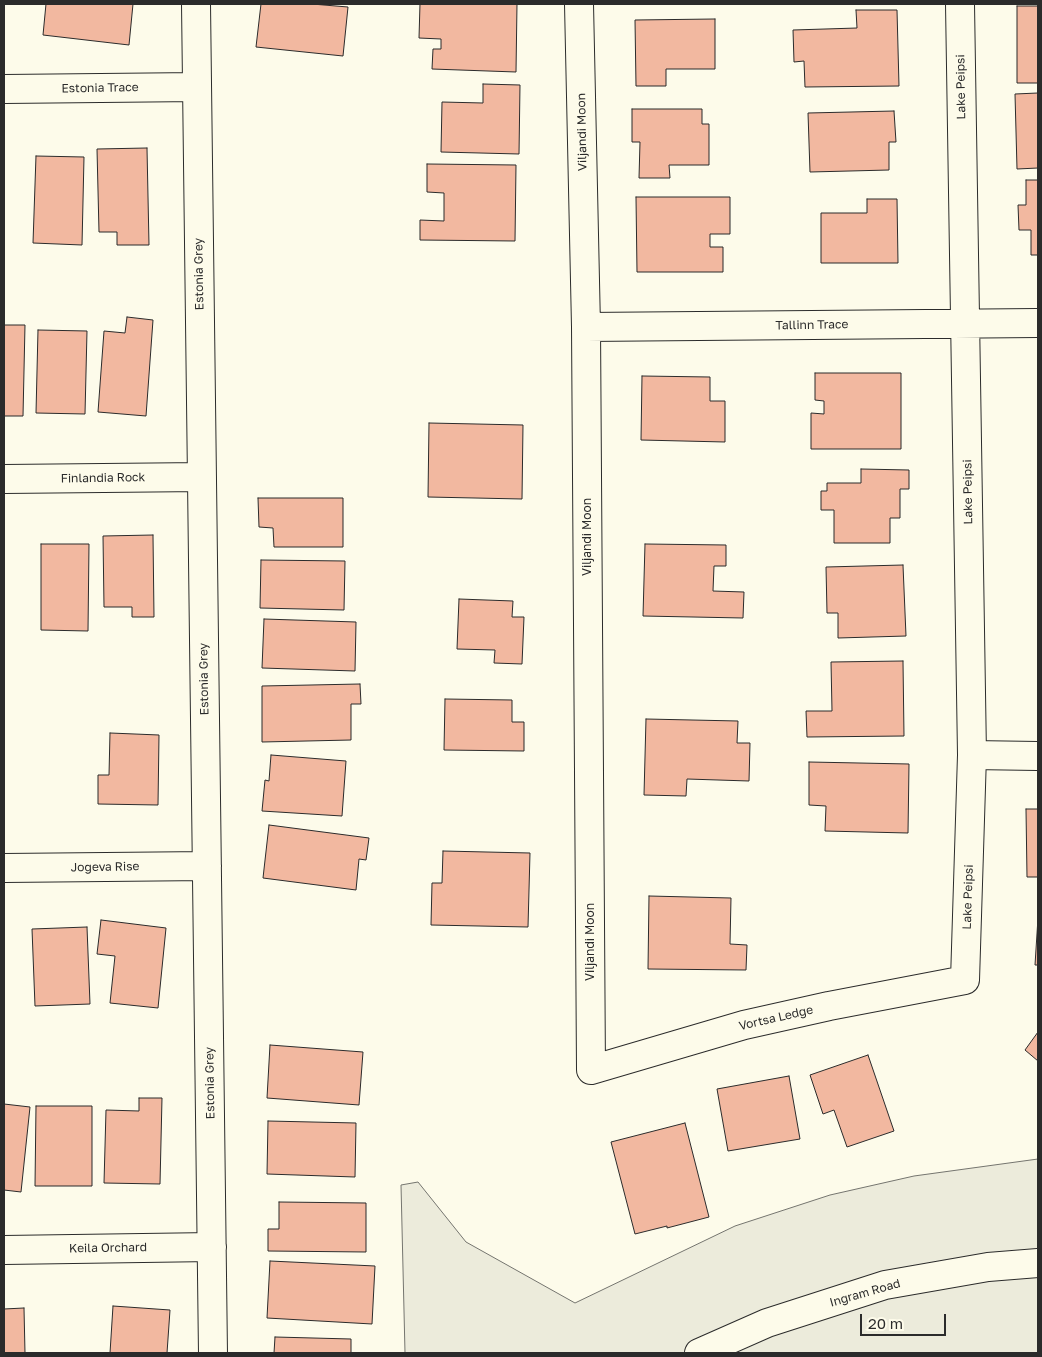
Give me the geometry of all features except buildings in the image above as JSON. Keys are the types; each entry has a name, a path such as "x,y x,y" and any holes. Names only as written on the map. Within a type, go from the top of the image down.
{"street":[{"name":"Estonia Grey","path":"196,4 213,1353"},
{"name":"Viljandi Moon","path":"579,4 586,327 591,1070"},
{"name":"Lake Peipsi","path":"960,4 972,755 965,980"},
{"name":"Estonia Trace","path":"4,89 197,87"},
{"name":"Tallinn Trace","path":"586,327 1038,323"},
{"name":"Finlandia Rock","path":"4,479 202,477"},
{"path":"972,755 1038,756"},
{"name":"Jogeva Rise","path":"4,868 207,866"},
{"name":"Vortsa Ledge","path":"591,1070 744,1025 829,1006 965,980"},
{"name":"Keila Orchard","path":"4,1250 212,1247"},
{"name":"Ingram Road","path":"699,1353 766,1323 885,1285 988,1267 1038,1263"}],"shaded area":[{"path":"1038,1159 1038,1353 405,1353 401,1185 418,1182 466,1242 575,1303 735,1226 830,1195 914,1176"}]}
